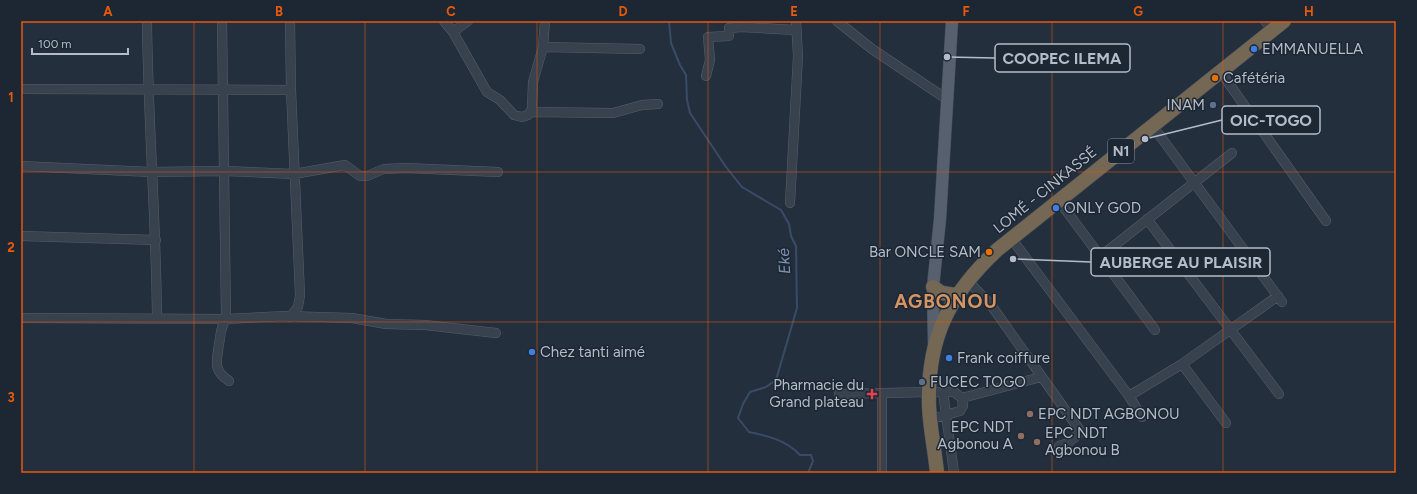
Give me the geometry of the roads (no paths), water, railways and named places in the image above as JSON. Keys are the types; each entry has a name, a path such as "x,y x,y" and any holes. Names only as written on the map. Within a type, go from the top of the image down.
{"highway":[{"name":"LOMÉ - CINKASSÉ","path":"938,422 935,392 934,347 942,323 962,287 984,262 1011,238 1220,71 1269,26 1284,21"},
{"path":"933,287 942,293 962,287"},
{"name":"LOMÉ - CINKASSÉ","path":"935,392 935,367 942,338 961,294 962,287"},
{"name":"N1","path":"937,473 938,422"}],"main road":[{"path":"934,347 933,287 940,219 952,21"}],"street":[{"path":"147,21 151,172 156,240 157,317"},
{"path":"222,21 226,319 220,327 216,357 221,376 228,381"},
{"path":"290,21 294,174 300,295 298,307 290,316"},
{"path":"444,21 453,32 487,92 500,100 514,115 522,117 528,116 532,109 533,82 543,47 545,21"},
{"path":"453,32 468,21"},
{"path":"837,21 872,48 948,100"},
{"path":"706,76 710,60 708,37 729,36 729,28 796,25 798,56 790,203"},
{"path":"543,47 640,49"},
{"path":"1220,71 1326,221"},
{"path":"21,90 224,88 291,90"},
{"path":"532,112 613,113 642,105 658,104"},
{"path":"1129,396 1182,364 1230,330 1280,299 1152,125"},
{"path":"1101,256 1232,153"},
{"path":"21,166 151,172 225,171 294,174 345,165 360,176 368,176 384,169 406,168 498,172"},
{"path":"1059,201 1155,330"},
{"path":"1147,219 1278,394"},
{"path":"21,236 156,240"},
{"path":"1011,238 1129,396 1142,417"},
{"path":"962,287 991,305 1081,432 1068,443 1059,446"},
{"path":"21,318 157,317 226,319 290,316 352,318 386,324 425,325 496,333"},
{"path":"1182,364 1226,423"},
{"path":"962,398 1041,377"},
{"path":"935,392 938,422 954,473"},
{"path":"839,394 954,392 962,398 963,406 960,411 938,422"},
{"path":"882,394 882,473"}],"waterway":[{"name":"Eké","path":"669,21 671,43 686,75 687,100 690,113 726,167 742,187 781,210 789,224 791,236 796,246 797,308 776,380 766,387 750,392 743,404 738,418 749,432 783,442 800,455 811,455 813,461 808,473"}],"place":[{"name":"EMMANUELLA","path":"1254,49"},
{"name":"COOPEC ILEMA","path":"947,57"},
{"name":"Cafétéria","path":"1215,78"},
{"name":"INAM","path":"1213,105"},
{"name":"OIC-TOGO","path":"1145,139"},
{"name":"ONLY GOD","path":"1056,208"},
{"name":"Bar ONCLE SAM","path":"989,252"},
{"name":"AUBERGE AU PLAISIR","path":"1013,259"},
{"name":"Chez tanti aimé","path":"532,352"},
{"name":"Frank coiffure","path":"949,358"},
{"name":"FUCEC TOGO","path":"922,382"},
{"name":"Pharmacie du Grand plateau","path":"872,394"},
{"name":"EPC NDT AGBONOU","path":"1030,414"},
{"name":"EPC NDT Agbonou A","path":"1021,436"},
{"name":"EPC NDT Agbonou B","path":"1037,442"}],"district":[{"name":"AGBONOU","path":"946,301"}]}
